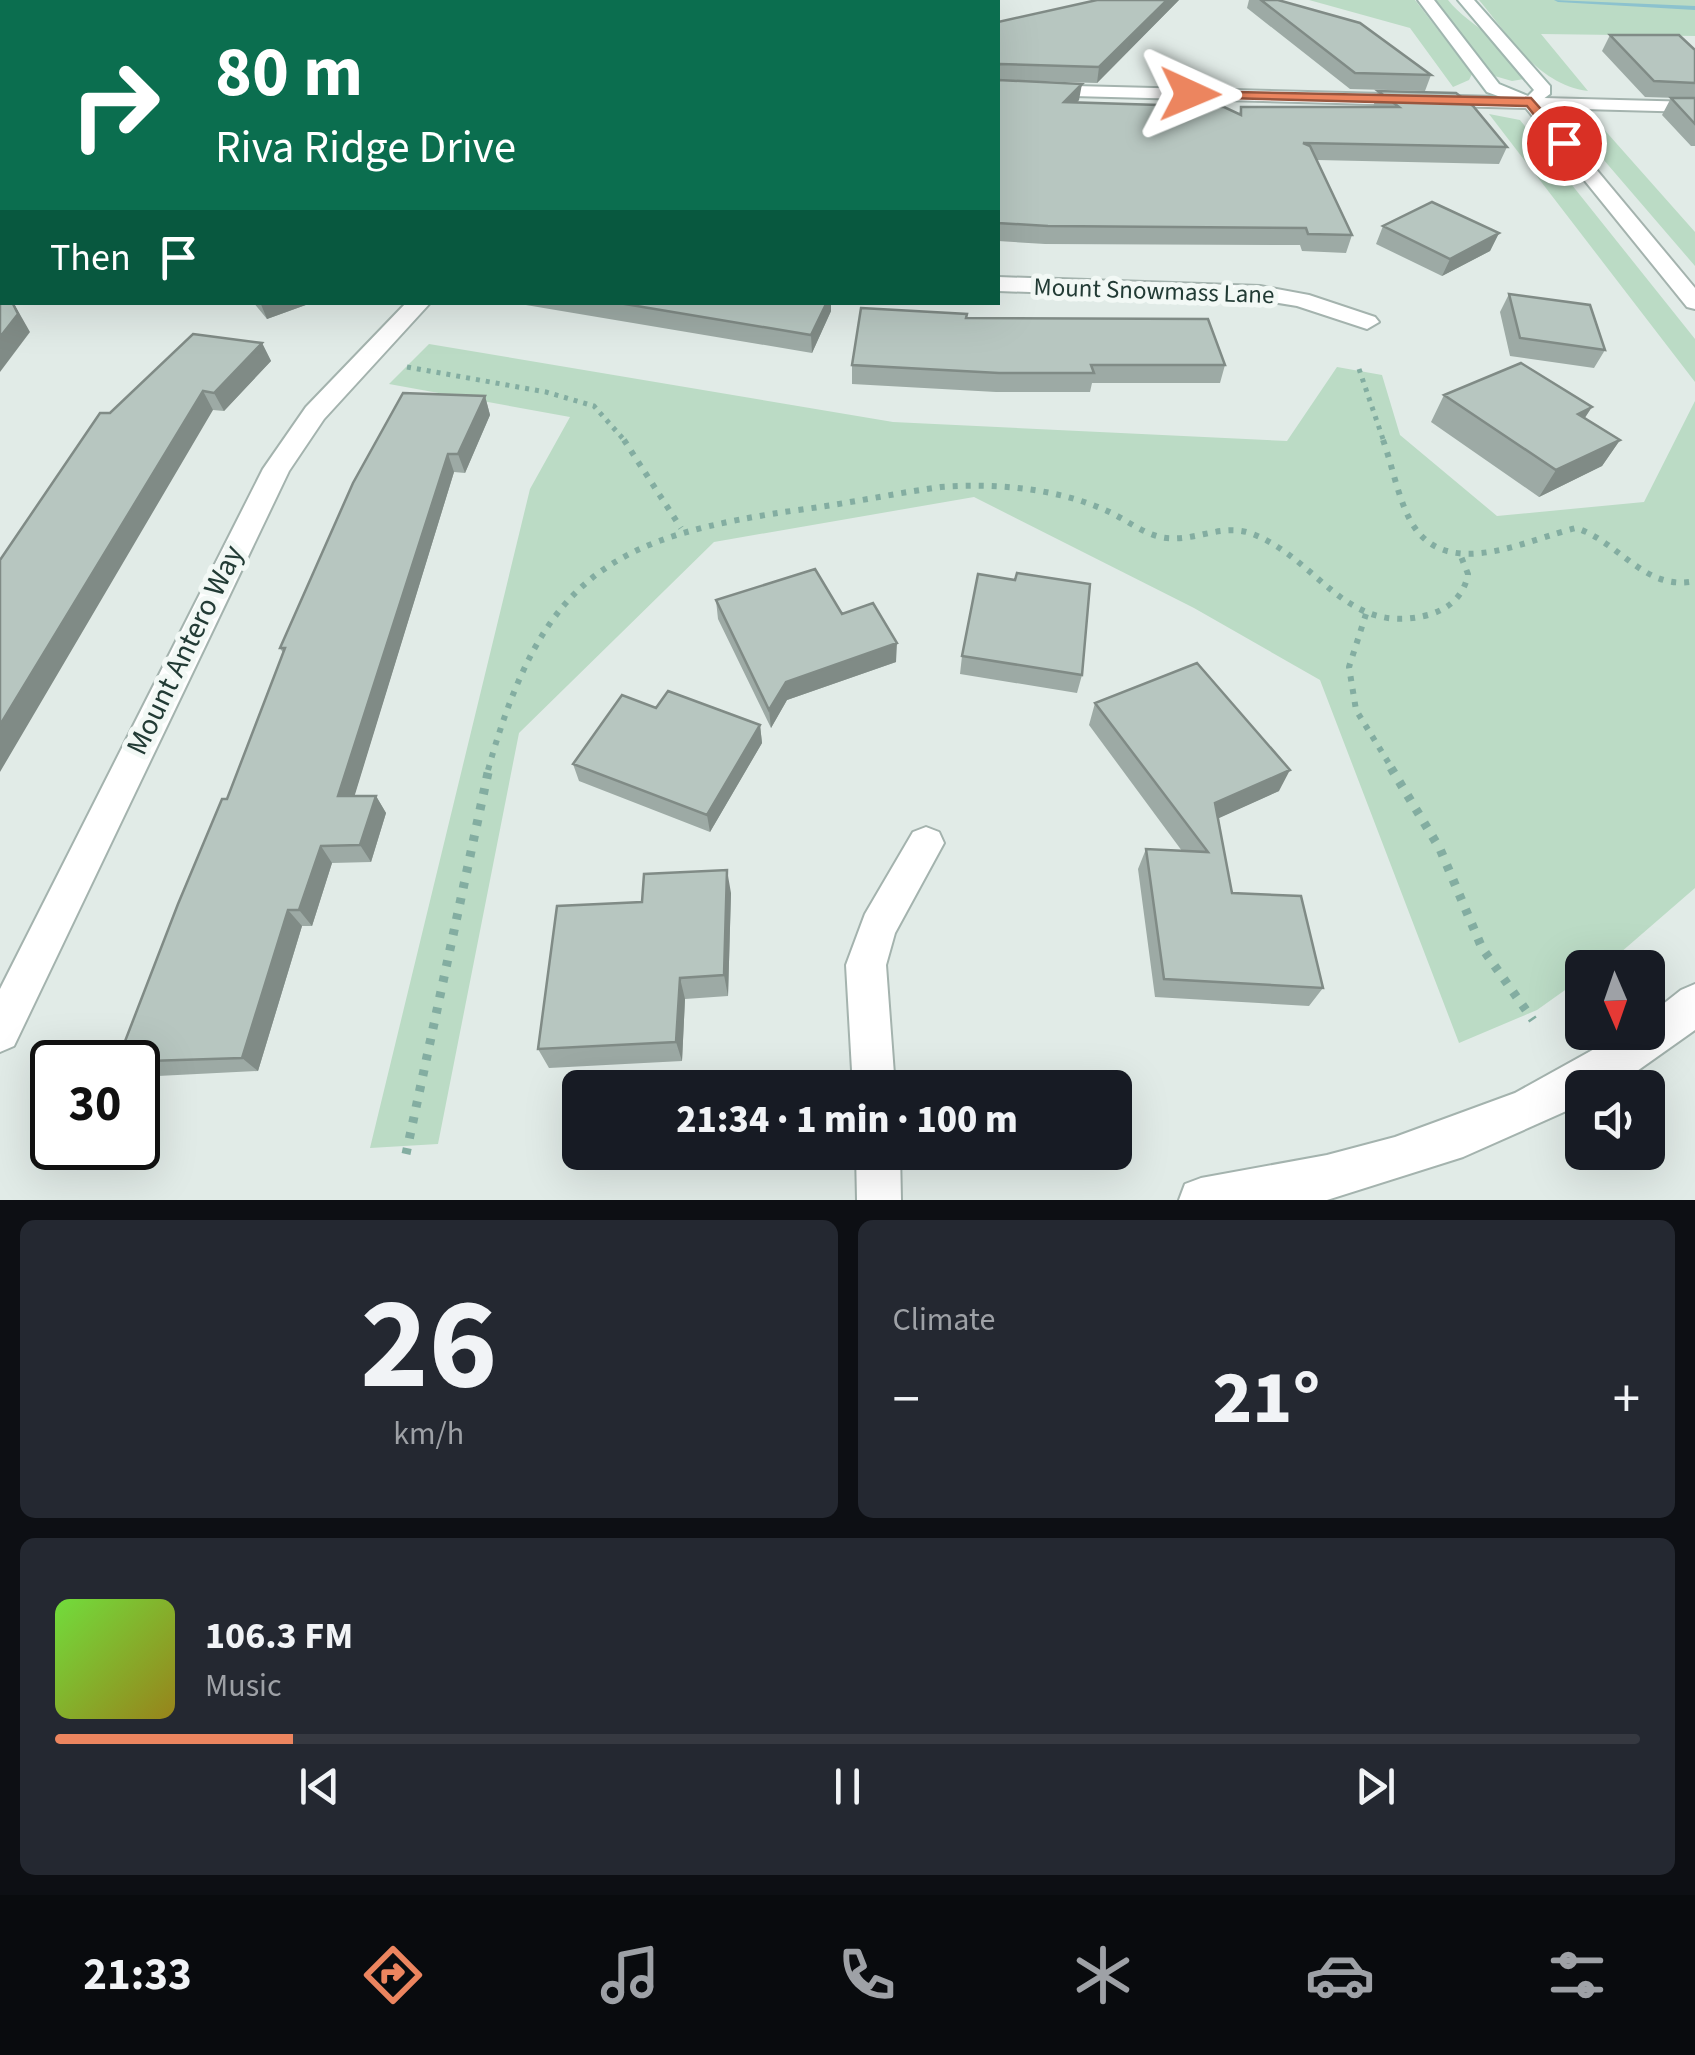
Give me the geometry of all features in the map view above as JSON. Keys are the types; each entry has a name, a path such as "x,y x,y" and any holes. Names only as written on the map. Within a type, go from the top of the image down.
{"street":[{"path":"1426,0 1493,88 1531,102 1695,302"},
{"path":"1466,0 1544,90 1531,102"},
{"path":"1000,89 1226,88 1695,106"},
{"name":"Mount Snowmass Lane","path":"1000,284 1260,293 1301,300 1367,322"},
{"name":"Mount Antero Way","path":"0,1032 276,469 315,413 417,305"},
{"path":"873,1070 866,964 878,927 926,843"},
{"path":"1201,1200 1328,1178 1480,1127 1591,1076 1693,1010"},
{"path":"878,1170 879,1200"}],"path":[{"path":"401,366 546,392 594,406 618,428 681,529"},
{"path":"1359,369 1413,526 1424,543 1460,554 1479,554 1576,528 1593,532 1658,580 1678,586 1695,581"},
{"path":"406,1154 488,773 517,685 560,612 586,582 625,555 681,529 938,488 1006,486 1093,505 1164,538 1222,531 1251,534 1281,551 1323,586 1366,614 1405,620 1445,608 1467,584 1468,574 1460,554"},
{"path":"1366,614 1350,667 1356,710 1440,849 1482,948 1534,1020"}],"green space":[{"path":"1309,0 1415,0 1472,74 1469,80 1453,87 1410,28"},
{"path":"1433,0 1448,0 1502,46 1524,79 1512,81 1491,75"},
{"path":"1479,0 1695,0 1695,36 1541,34 1588,91 1570,87 1539,69"},
{"path":"1489,114 1520,120 1695,339 1695,382"},
{"path":"1593,117 1695,232 1695,266 1578,130 1578,121"},
{"path":"429,344 893,422 1287,441 1337,367 1382,375 1400,435 1497,516 1644,502 1695,401 1695,888 1623,950 1565,950 1565,990 1537,1010 1459,1043 1320,680 1194,608 974,497 714,542 519,733 438,1144 370,1148 530,489 570,417 389,384"}],"building":[{"path":"1097,0 1167,0 1099,67 1000,64 1000,22"},
{"path":"1261,0 1278,0 1360,23 1431,75 1355,73"},
{"path":"1610,35 1679,35 1695,50 1695,83 1654,81"},
{"path":"1000,80 1082,84 1064,102 1224,107 1241,115 1241,107 1399,107 1378,91 1456,93 1473,106 1507,147 1303,143 1310,146 1352,235 1308,234 1306,228 1000,223"},
{"path":"1671,98 1695,98 1695,124"},
{"path":"1432,202 1499,233 1450,259 1383,226"},
{"path":"1509,294 1590,305 1605,350 1520,338"},
{"path":"0,305 14,305 18,314 0,337"},
{"path":"631,305 826,305 811,335"},
{"path":"861,308 967,314 966,318 1208,319 1225,365 1091,365 1094,373 999,373 852,365"},
{"path":"193,334 262,343 214,393 203,391 0,725 0,560 100,413 110,413"},
{"path":"1521,363 1592,407 1578,414 1620,440 1556,470 1444,395"},
{"path":"403,393 485,396 458,454 448,454 338,796 376,796 360,845 321,846 299,910 288,910 242,1058 160,1061 160,1040 125,1040 222,799 227,799 285,648 280,648 353,483"},
{"path":"815,569 842,614 873,603 897,643 786,682 769,710 716,600"},
{"path":"1017,573 1090,584 1082,675 962,656 978,574 1015,580"},
{"path":"1197,663 1290,770 1215,803 1232,893 1301,896 1323,988 1164,979 1146,849 1208,852 1095,703"},
{"path":"668,691 760,725 707,815 573,764 622,695 656,708"},
{"path":"727,870 724,975 680,978 676,1042 538,1049 557,906 642,902 644,874"}],"waterway":[{"path":"1558,0 1695,8"}],"route":[{"path":"1190,94 1531,102 1564,143"}]}
